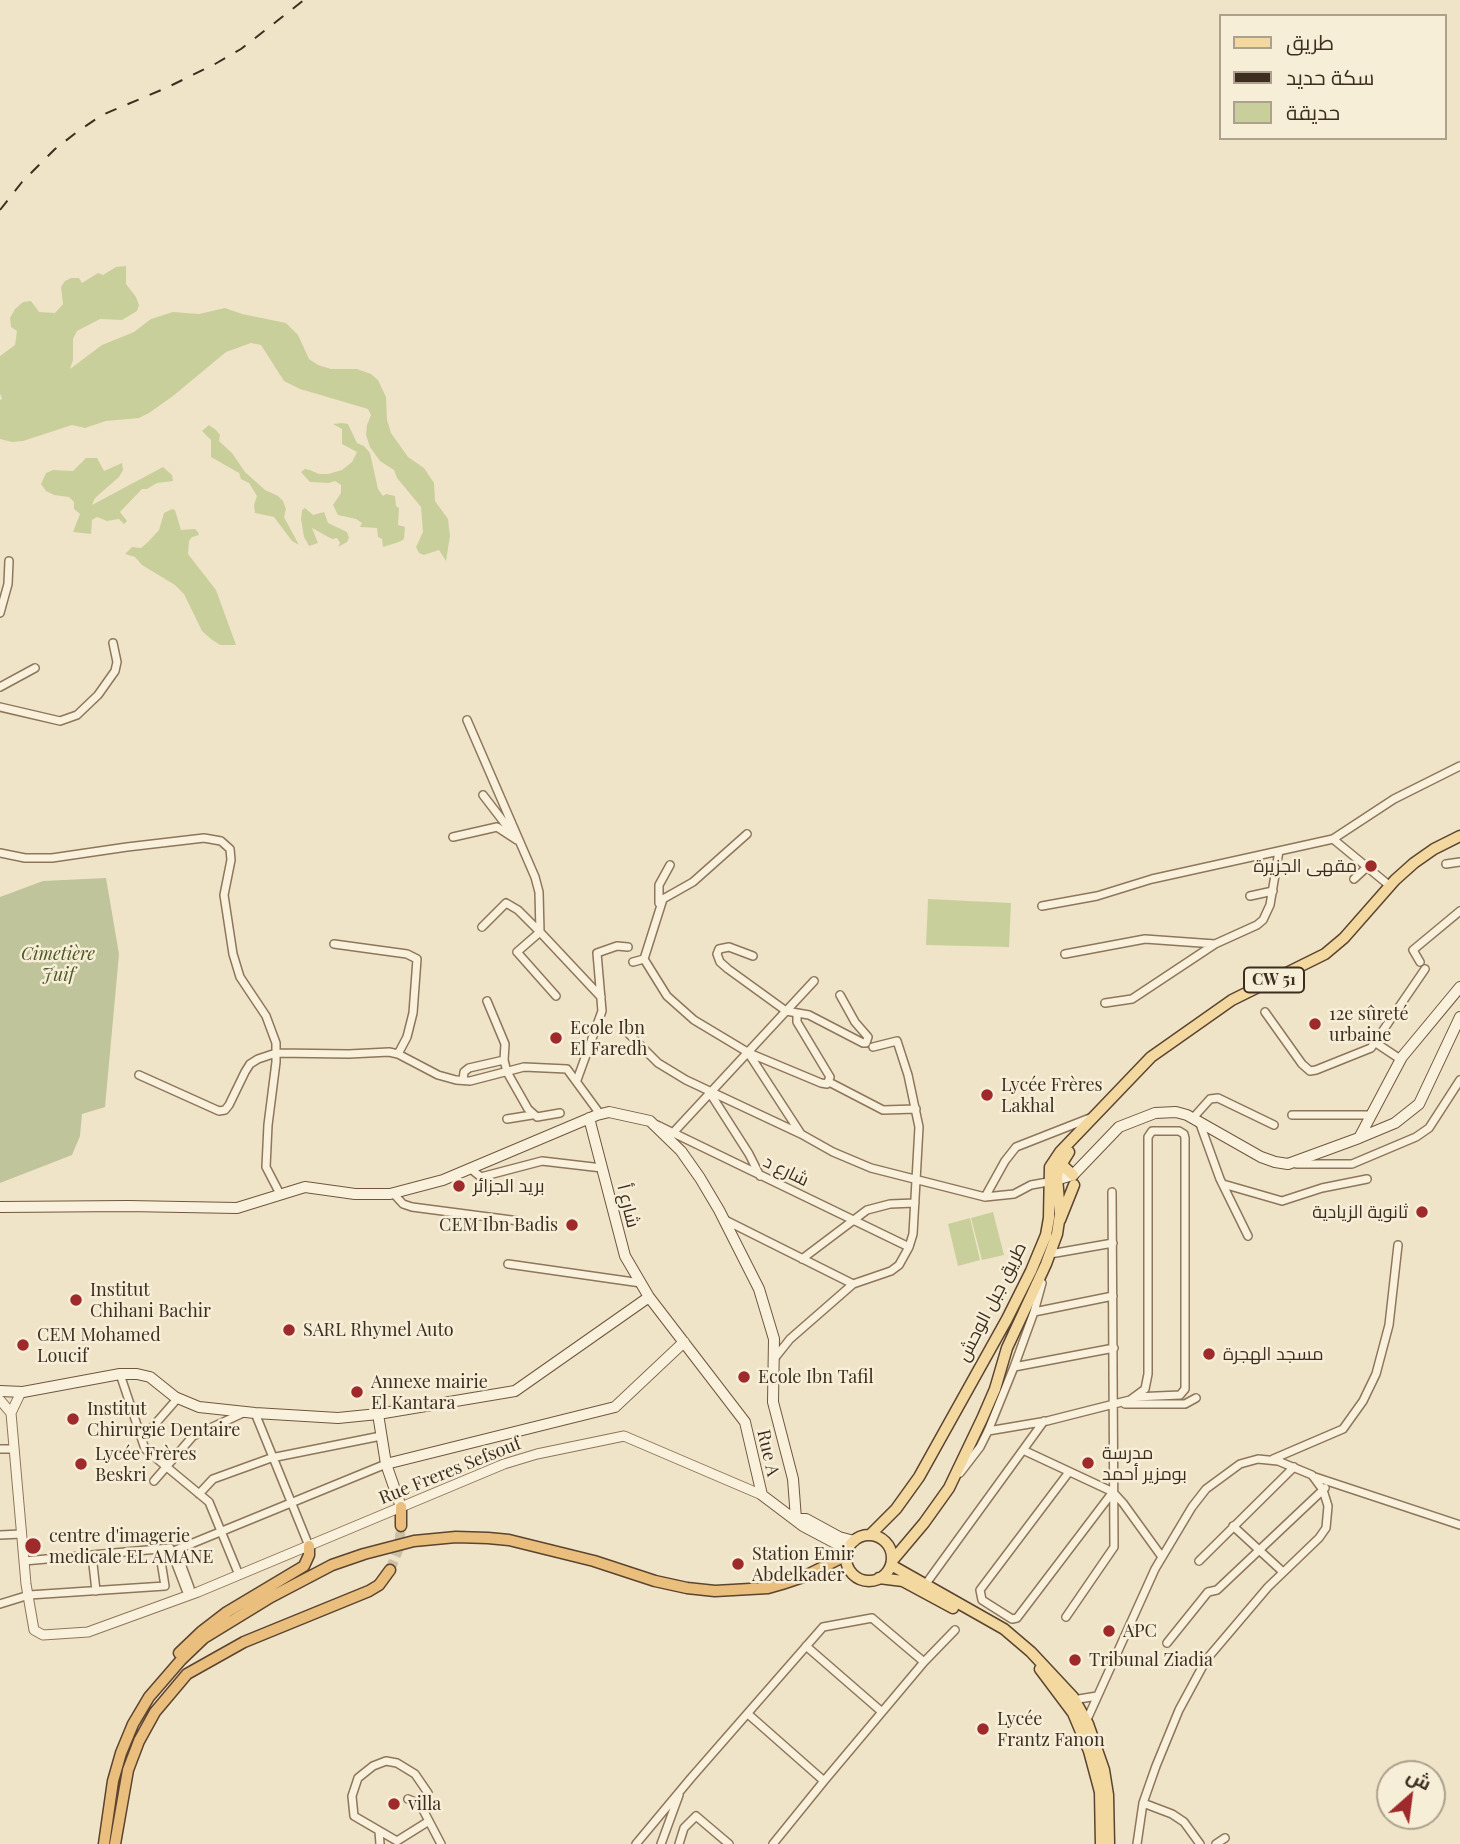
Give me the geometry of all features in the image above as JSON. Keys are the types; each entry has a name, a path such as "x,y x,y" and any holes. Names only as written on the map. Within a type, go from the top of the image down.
{"highway":[{"path":"401,1507 401,1525"},
{"path":"149,1697 204,1638 230,1621 332,1566 402,1544 456,1536 509,1540 594,1561 655,1581 715,1591 768,1588 803,1577 847,1554"},
{"path":"104,1844 113,1781 121,1753 133,1724 172,1661 187,1644 227,1612 304,1566 309,1555 309,1545"},
{"path":"115,1844 128,1770 139,1741 155,1712 187,1674 244,1642 369,1591 379,1585 390,1570"}],"main road":[{"name":"طريق جبل الوحش","path":"870,1535 896,1509 919,1477 1007,1320 1046,1235 1053,1186 1050,1167 1060,1152 1151,1058 1232,1000 1325,954 1344,938 1414,863 1460,836"},
{"path":"1359,1138 1400,1059 1460,987"},
{"path":"1048,1259 1073,1180 1110,1134 1127,1123 1166,1112 1196,1119 1261,1157 1288,1164 1395,1123 1419,1104 1460,1017"},
{"path":"0,1207 237,1208 305,1187 363,1195 393,1194 443,1180 600,1114 609,1112 650,1121 671,1135 700,1178 748,1265 766,1309 774,1339 773,1402 793,1479 796,1519"},
{"name":"شارع أ","path":"590,1118 625,1256 649,1297 684,1342"},
{"path":"1059,1222 1053,1186 1061,1164 1088,1124"},
{"path":"1061,1164 1073,1180"},
{"path":"1053,1186 1073,1180"},
{"name":"طريق جبل الوحش","path":"891,1563 949,1488 995,1389 1007,1348 1048,1259"},
{"path":"0,1388 22,1392 120,1374 150,1377 177,1399 199,1407 338,1418 378,1415 515,1391 649,1297"},
{"path":"386,1464 615,1407 684,1342"},
{"name":"Rue A","path":"684,1342 746,1422 762,1494 796,1519"},
{"path":"378,1415 386,1464 401,1507"},
{"path":"796,1519 806,1519 839,1537 854,1541 870,1535 879,1538 887,1544 891,1552 891,1563 879,1578"},
{"path":"796,1519 847,1554"},
{"path":"854,1541 847,1554 850,1570 857,1577 866,1580 879,1578 903,1581 1002,1635 1028,1656 1070,1701"},
{"path":"891,1563 991,1621 1031,1652 1059,1679 1101,1758 1107,1783 1109,1844"},
{"path":"1084,1724 1100,1792 1101,1844"}],"street":[{"path":"0,612 8,584 9,561"},
{"path":"0,708 60,721 76,715 98,695 115,671 117,662 113,643"},
{"path":"0,687 35,668"},
{"path":"467,720 539,892 540,932"},
{"path":"1042,906 1097,896 1152,879 1333,839 1394,799 1460,766"},
{"path":"483,795 519,841"},
{"path":"453,837 497,827 519,841"},
{"path":"659,905 668,895 693,882 747,834"},
{"path":"0,853 25,858 52,858 179,840 216,839 225,844 231,853 224,895 233,954 247,989 266,1016 276,1043 267,1167 280,1194"},
{"path":"1333,839 1390,886"},
{"path":"1105,1003 1132,999 1214,944 1257,925 1267,912 1279,851"},
{"path":"1446,864 1460,862"},
{"path":"670,865 659,885 659,905 644,959 656,981 681,1010 710,1031 749,1053 821,1083 829,1082 883,1110 916,1109"},
{"path":"1354,879 1367,867"},
{"path":"1250,896 1273,891"},
{"path":"482,927 506,903 540,932 601,997"},
{"path":"1420,962 1413,950 1460,911"},
{"path":"540,932 517,951 556,996"},
{"path":"1065,954 1145,939 1214,944"},
{"path":"334,944 407,954 417,959 413,1013 407,1037 398,1054"},
{"path":"577,1080 602,1010 597,953 617,946 628,947"},
{"path":"753,957 729,947 719,949 717,954 720,962 728,969 786,1011 809,1015 866,1043 868,1037 855,1022 840,995"},
{"path":"633,962 644,959"},
{"path":"1265,1012 1310,1071 1365,1052 1376,1043 1425,969"},
{"path":"671,1135 814,981"},
{"path":"486,1001 505,1044 504,1060 508,1072 532,1115"},
{"path":"797,1013 797,1022 830,1077 829,1082"},
{"path":"629,1034 658,1063 709,1092 872,1168 985,1197 1014,1194 1031,1185 1053,1186"},
{"path":"774,1359 790,1339 853,1284 891,1271 905,1258 909,1247 913,1234 920,1135 916,1109 897,1041 873,1047"},
{"path":"1376,1043 1400,1059"},
{"path":"139,1075 219,1111 225,1110 229,1105 250,1064 276,1052 398,1054 438,1075 463,1080 524,1067 563,1068 571,1071 600,1114"},
{"path":"749,1053 802,1134"},
{"path":"463,1080 464,1072 468,1068 504,1060"},
{"path":"1288,1164 1352,1164 1416,1137 1429,1128 1460,1080"},
{"path":"709,1092 760,1176"},
{"path":"1248,1236 1196,1119 1210,1099 1218,1098 1274,1125"},
{"path":"507,1119 532,1115 543,1118 560,1113"},
{"path":"985,1197 1016,1147 1097,1115"},
{"path":"1292,1115 1370,1115"},
{"path":"988,1431 1044,1421 1135,1397 1180,1395 1185,1389 1185,1138 1179,1131 1152,1131 1148,1138 1148,1384 1135,1397"},
{"name":"شارع د","path":"671,1135 909,1247"},
{"path":"471,1169 481,1177 542,1161 602,1168"},
{"path":"1223,1184 1282,1201 1322,1188 1367,1179"},
{"path":"1066,1617 1114,1547 1112,1192"},
{"path":"393,1194 412,1207 519,1221"},
{"path":"803,1259 867,1210 890,1204 915,1203"},
{"path":"724,1219 853,1284"},
{"path":"1048,1259 1113,1243"},
{"path":"1273,1460 1343,1429 1363,1401 1376,1374 1389,1325 1398,1245"},
{"name":"طريق جبل الوحش","path":"949,1488 980,1447 988,1431 1034,1312 1048,1259"},
{"path":"508,1264 641,1283"},
{"path":"1034,1312 1113,1296"},
{"path":"1014,1367 1114,1348"},
{"path":"120,1374 145,1449 209,1502 239,1575"},
{"path":"22,1392 11,1413 29,1595"},
{"path":"1114,1404 1185,1404 1196,1398"},
{"path":"142,1439 177,1399"},
{"path":"0,1400 11,1413"},
{"path":"154,1481 193,1436 249,1413 292,1501 309,1545"},
{"path":"925,1585 1044,1421"},
{"path":"199,1494 213,1479 271,1458 381,1436"},
{"name":"Rue Freres Sefsouf","path":"29,1595 34,1630 43,1635 88,1632 239,1575 504,1464 537,1454 624,1436 762,1494"},
{"path":"0,1449 14,1449"},
{"path":"1023,1450 1113,1492 1162,1557"},
{"path":"1084,1724 1162,1557 1206,1489 1240,1464 1258,1459 1273,1460 1312,1475 1323,1490 1328,1506 1326,1528 1244,1614 1206,1660 1179,1710 1143,1803 1137,1844"},
{"path":"24,1561 170,1548 186,1590 190,1588 176,1550 386,1464"},
{"path":"1293,1467 1331,1484 1460,1525"},
{"path":"1199,1561 1293,1467"},
{"path":"1069,1472 980,1590 982,1600 1012,1619 1017,1618 1113,1492"},
{"path":"1167,1643 1208,1592 1217,1590 1331,1484"},
{"path":"1233,1527 1283,1573"},
{"path":"0,1535 22,1534"},
{"path":"0,1592 2,1602 29,1595 165,1586 159,1549"},
{"path":"92,1555 96,1591"},
{"path":"991,1621 997,1610"},
{"path":"636,1844 823,1627 872,1618 924,1662"},
{"path":"773,1844 924,1662 955,1630"},
{"path":"806,1646 882,1712"},
{"path":"1070,1701 1097,1696"},
{"path":"748,1714 824,1781"},
{"path":"423,1810 428,1793 415,1774 397,1763 386,1761 373,1766 358,1778 352,1796 354,1816 397,1841 429,1821"},
{"path":"661,1844 682,1789"},
{"path":"408,1799 420,1804 441,1844"},
{"path":"1143,1803 1172,1814 1184,1822 1200,1844"},
{"path":"679,1844 684,1828 696,1816 729,1844"},
{"path":"379,1830 380,1844"},
{"path":"1216,1844 1225,1838"}],"green space":[{"path":"126,266 126,284 136,297 139,305 137,311 122,320 100,319 77,331 73,339 70,369 102,345 134,332 151,319 173,312 199,314 225,308 286,323 298,335 309,359 318,365 331,369 357,369 378,380 386,397 387,420 391,433 408,457 424,468 434,483 435,501 448,519 450,536 446,561 439,550 424,555 419,553 416,547 423,532 421,507 397,478 394,470 380,461 370,447 366,435 371,415 368,409 300,389 284,381 261,345 251,343 226,352 173,396 139,418 106,421 85,428 72,425 23,441 0,439 0,356 15,345 17,331 11,327 10,318 15,309 23,302 31,301 39,312 55,313 63,304 61,287 65,281 79,278 82,283 98,273 103,275 116,267"},
{"path":"333,424 348,424 357,443 370,453 378,489 383,496 395,496 396,506 399,508 398,525 405,527 404,539 399,542 383,547 377,528 360,527 362,523 356,519 338,515 333,505 341,493 341,485 335,481 310,482 301,472 305,469 328,474 342,470 352,462 357,452 342,444 342,429"},
{"path":"209,425 220,435 219,441 232,453 245,472 265,490 283,501 286,509 284,517 299,545 292,541 274,517 255,513 257,496 249,483 241,479 239,473 211,457 211,440 202,431"},
{"path":"86,458 97,458 104,471 122,463 123,470 119,477 95,498 92,505 163,467 172,475 173,481 142,489 120,512 127,521 124,524 119,519 107,521 97,517 92,520 91,534 73,532 80,514 74,509 74,502 69,497 46,491 41,484 46,473 53,470 73,471"},
{"path":"305,508 313,515 324,512 328,523 347,532 347,542 338,547 340,543 337,538 332,539 312,528 318,543 309,546 304,537 301,519 302,510"},
{"path":"175,510 181,530 195,529 198,532 199,535 189,541 188,554 216,590 236,645 220,645 211,639 202,631 184,594 175,585 142,565 135,557 125,554 132,547 141,548 148,542 159,530 164,513"},
{"name":"Cimetière Juif","path":"106,878 119,954 105,1107 82,1114 80,1136 72,1155 0,1183 0,897 43,881"},
{"path":"928,899 1011,903 1009,947 926,945"},
{"path":"993,1212 1004,1255 982,1260 971,1218"},
{"path":"970,1218 980,1260 958,1266 948,1224"}],"tunnel":[{"path":"390,1570 399,1548 401,1526"}],"railway":[{"path":"0,210 22,182 55,149 77,132 102,115 166,88 241,49 304,0"}],"place":[{"name":"مقهى الجزيرة","path":"1371,866"},
{"name":"12e sûreté urbaine","path":"1315,1024"},
{"name":"Ecole Ibn El Faredh","path":"556,1038"},
{"name":"Lycée Frères Lakhal","path":"987,1095"},
{"name":"بريد الجزائر","path":"459,1186"},
{"name":"ثانوية الزيادية","path":"1422,1212"},
{"name":"CEM Ibn Badis","path":"572,1225"},
{"name":"Institut Chihani Bachir","path":"76,1300"},
{"name":"SARL Rhymel Auto","path":"289,1330"},
{"name":"CEM Mohamed Loucif","path":"23,1345"},
{"name":"مسجد الهجرة","path":"1209,1354"},
{"name":"Ecole Ibn Tafil","path":"744,1377"},
{"name":"Annexe mairie El Kantara","path":"357,1392"},
{"name":"Institut Chirurgie Dentaire","path":"73,1419"},
{"name":"مدرسة بومزير أحمد","path":"1088,1463"},
{"name":"Lycée Frères Beskri","path":"81,1464"},
{"name":"centre d'imagerie medicale EL AMANE","path":"33,1546"},
{"name":"Station Emir Abdelkader","path":"738,1564"},
{"name":"APC","path":"1109,1631"},
{"name":"Tribunal Ziadia","path":"1075,1660"},
{"name":"Lycée Frantz Fanon","path":"983,1729"},
{"name":"villa","path":"394,1804"}]}
